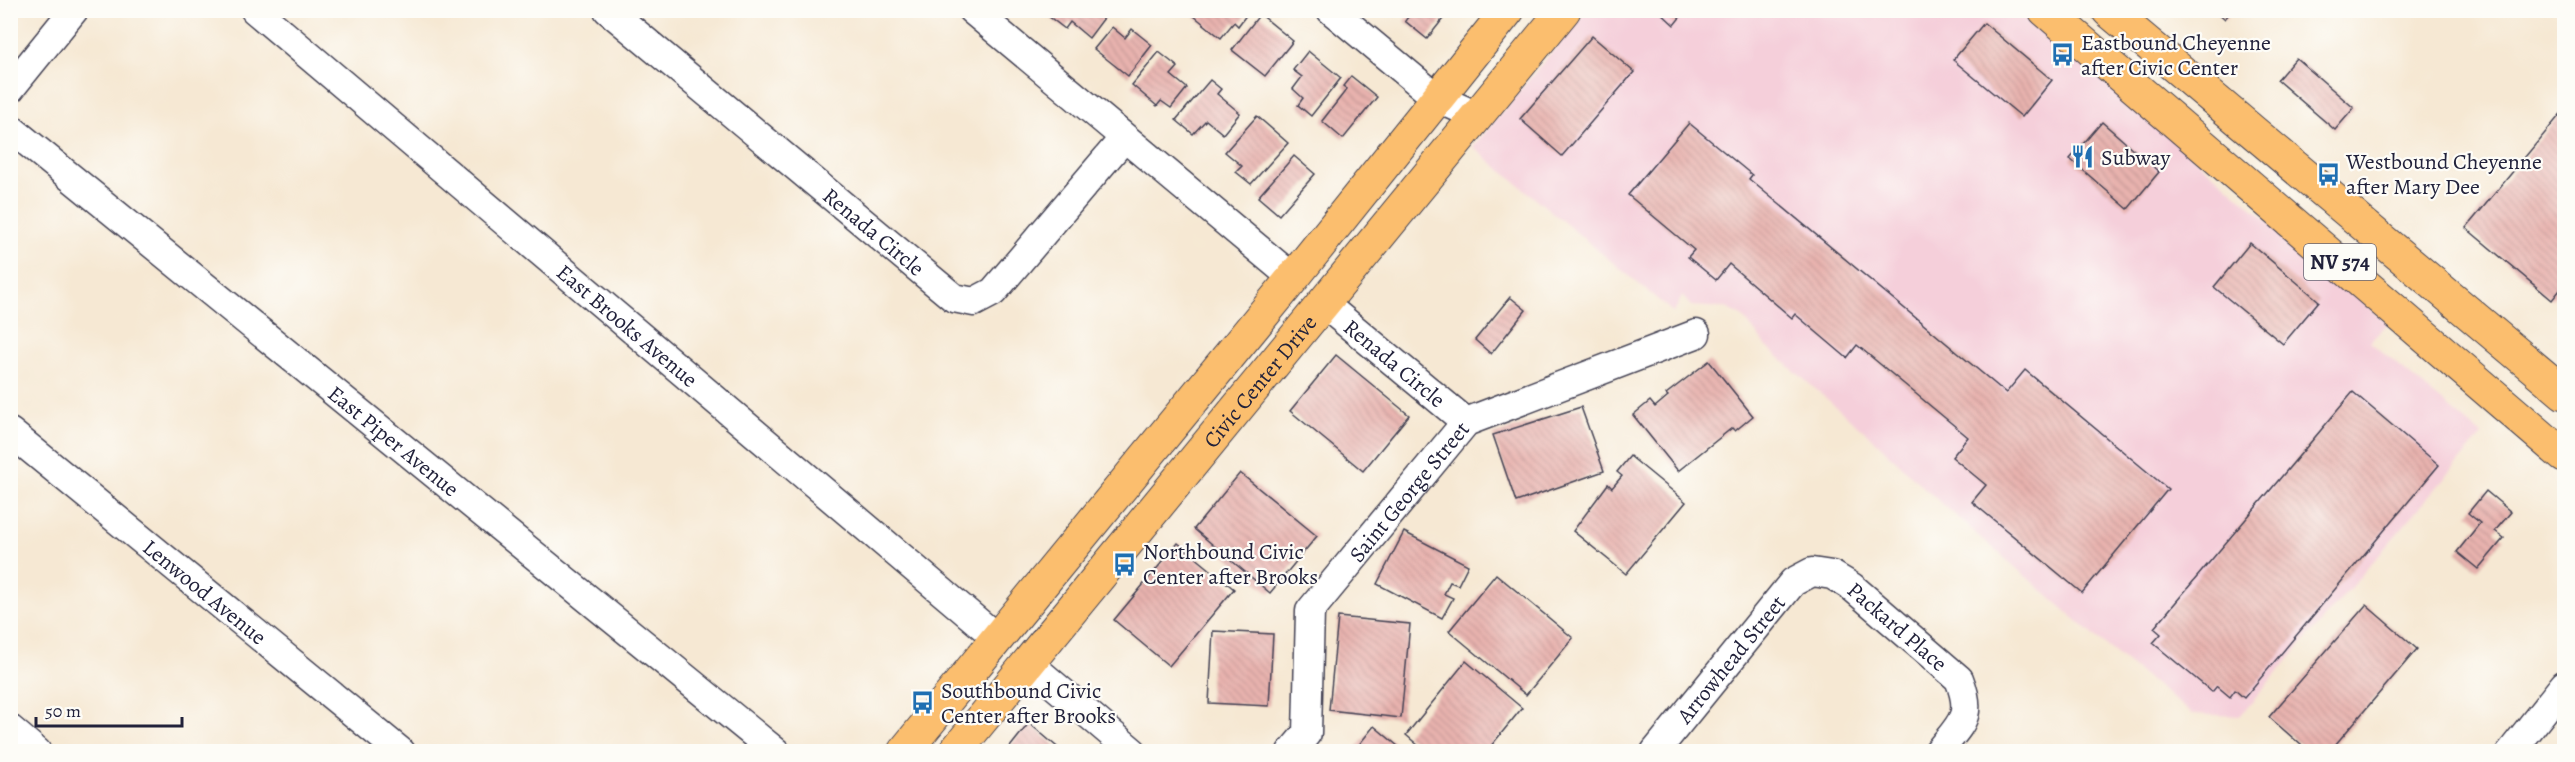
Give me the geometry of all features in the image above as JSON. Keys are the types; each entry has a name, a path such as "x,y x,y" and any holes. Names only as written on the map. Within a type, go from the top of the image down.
{"main road":[{"name":"Civic Center Drive","path":"904,752 1364,191 1508,10"},
{"name":"Civic Center Drive","path":"955,752 1564,10"},
{"name":"NV 574","path":"2045,10 2565,456"},
{"path":"2067,10 2118,41 2140,38"},
{"name":"NV 574","path":"2108,10 2565,393"},
{"path":"2113,68 2150,72 2246,128"},
{"path":"1324,304 1319,288 1320,277 1364,191"},
{"path":"2287,217 2328,232 2395,250"},
{"path":"1241,404 1298,301 1298,287 1293,278"},
{"path":"2371,288 2385,280 2491,332"},
{"path":"2457,362 2471,361 2490,370 2565,426"},
{"path":"1027,662 1028,643 1033,624 1076,570 1078,562 1076,544"},
{"path":"987,712 979,706 977,698 1005,659 1007,651 998,639"}],"street":[{"path":"10,89 74,10"},
{"name":"East Brooks Avenue","path":"255,10 998,639"},
{"name":"Renada Circle","path":"608,10 954,298 974,302 993,292 1124,138"},
{"path":"972,10 1293,278"},
{"path":"1331,10 1437,98 1477,116"},
{"name":"East Piper Avenue","path":"10,128 776,752"},
{"name":"Renada Circle","path":"1324,304 1466,422"},
{"name":"Saint George Street","path":"1291,752 1307,733 1310,611 1466,422 1696,334"},
{"name":"Lenwood Avenue","path":"16,447 401,752"},
{"name":"Packard Place","path":"1812,572 1832,574 1852,587 1959,679 1967,699 1965,718 1938,752"},
{"name":"Arrowhead Street","path":"1656,752 1793,582 1812,572"},
{"path":"1027,662 1133,752"},
{"path":"2511,752 2565,685"},
{"path":"10,729 37,752"}],"shaded area":[{"path":"1586,11 2022,11 2388,323 2370,342 2482,435 2240,716 2192,714 2105,645 1925,489 1880,445 1767,347 1743,317 1726,308 1691,306 1682,296 1674,313 1473,147"}],"building":[{"path":"1051,10 1110,10 1089,38 1070,22 1065,29 1047,15"},
{"path":"1199,10 1250,10 1238,26 1234,22 1221,38 1194,16"},
{"path":"1409,10 1450,10 1427,39 1405,21 1411,13"},
{"path":"1658,10 1686,10 1674,25"},
{"path":"2215,10 2232,10 2225,19"},
{"path":"1260,14 1293,41 1265,76 1232,50"},
{"path":"1984,23 2052,80 2022,117 1953,60"},
{"path":"1112,27 1125,38 1132,29 1152,45 1128,76 1094,49"},
{"path":"1592,36 1634,72 1562,156 1520,119"},
{"path":"1308,51 1341,78 1311,116 1298,105 1303,98 1293,89 1302,77 1293,70"},
{"path":"1159,52 1178,67 1171,75 1187,88 1171,108 1161,101 1157,106 1132,85"},
{"path":"2296,58 2354,108 2335,130 2277,80"},
{"path":"1351,76 1377,97 1343,139 1322,121 1347,89 1343,86"},
{"path":"1210,80 1221,89 1217,94 1240,113 1223,134 1206,120 1193,134 1176,120"},
{"path":"2564,110 2564,285 2552,300 2466,228"},
{"path":"1257,116 1288,143 1251,184 1236,172 1242,166 1225,152"},
{"path":"2102,122 2159,172 2128,209 2070,159"},
{"path":"1689,123 1752,175 1749,179 2006,393 2025,370 2168,489 2082,593 1972,502 1986,485 1952,457 1968,437 1857,345 1847,358 1795,314 1792,318 1729,264 1716,280 1688,257 1694,250 1628,195"},
{"path":"1294,156 1315,174 1279,215 1258,197"},
{"path":"2250,243 2319,301 2283,344 2214,287"},
{"path":"1510,297 1526,310 1491,354 1475,340"},
{"path":"1336,355 1409,415 1363,471 1290,411"},
{"path":"1709,361 1753,416 1735,431 1732,428 1678,471 1633,415 1650,401 1655,407 1668,396 1666,394"},
{"path":"2353,392 2439,465 2244,698 2235,690 2230,697 2217,686 2212,692 2153,643 2161,634 2154,628"},
{"path":"1581,407 1604,471 1516,502 1493,435"},
{"path":"1630,456 1686,502 1626,574 1573,531 1608,484 1612,488 1622,476 1617,472"},
{"path":"1240,473 1317,536 1270,593 1194,529"},
{"path":"2486,491 2511,512 2495,531 2504,538 2478,569 2457,552 2480,523 2468,513"},
{"path":"1404,532 1468,565 1458,585 1450,582 1444,594 1453,598 1442,618 1377,584"},
{"path":"1178,543 1234,589 1169,666 1114,620"},
{"path":"1496,574 1573,638 1526,695 1449,631"},
{"path":"2366,605 2417,649 2329,752 2309,752 2269,717"},
{"path":"1338,617 1410,624 1401,718 1329,710"},
{"path":"1213,631 1273,634 1269,706 1209,703"},
{"path":"1466,661 1522,708 1486,752 1426,752 1406,735"},
{"path":"1029,723 1063,752 1006,752"},
{"path":"1374,726 1405,752 1353,752"}],"place":[{"name":"Eastbound Cheyenne after Civic Center","path":"2063,55"},
{"name":"Subway","path":"2083,157"},
{"name":"Westbound Cheyenne after Mary Dee","path":"2328,174"},
{"name":"Northbound Civic Center after Brooks","path":"1125,564"},
{"name":"Southbound Civic Center after Brooks","path":"923,703"}]}
